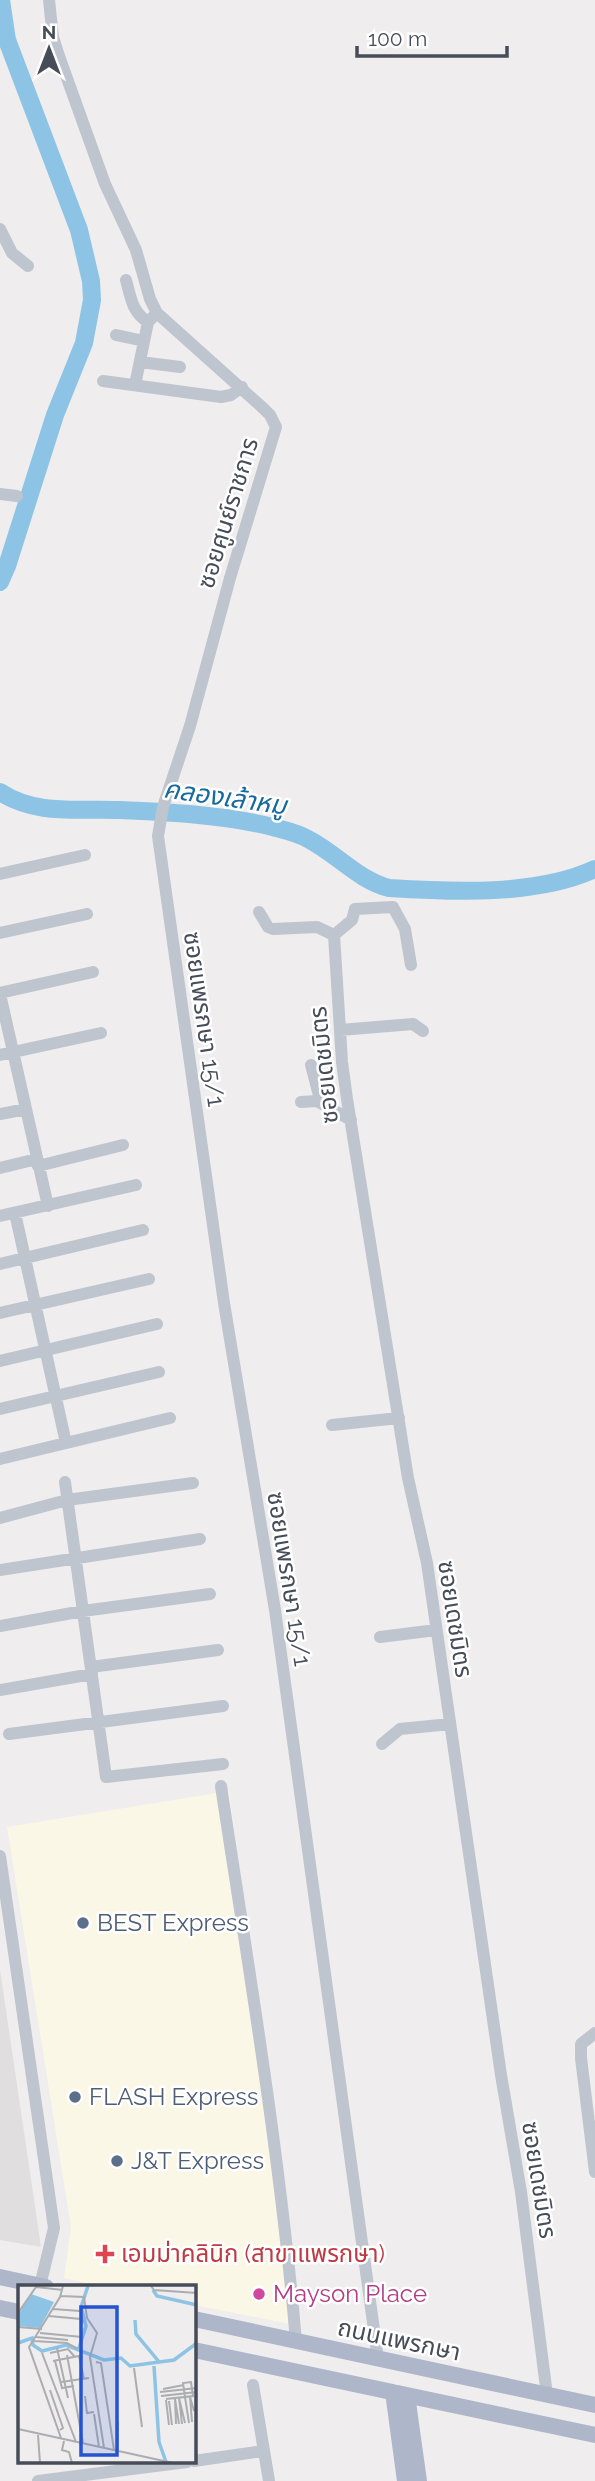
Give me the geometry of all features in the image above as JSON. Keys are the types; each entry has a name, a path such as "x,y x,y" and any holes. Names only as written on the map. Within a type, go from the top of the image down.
{"main road":[{"path":"0,2277 38,2285"},
{"path":"0,2308 18,2312"},
{"name":"ถนนแพรกษา","path":"196,2319 595,2405"},
{"path":"196,2350 595,2435"},
{"path":"400,2394 405,2481"},
{"path":"400,2394 419,2481"}],"street":[{"name":"ซอยศูนย์ราชการ","path":"49,0 58,56 105,184 136,250 153,318 242,387 270,415 275,427 190,726 163,807"},
{"path":"0,229 12,253 28,266"},
{"path":"126,280 133,308 139,316 153,318 144,341 135,385"},
{"path":"116,335 144,341"},
{"path":"140,362 180,367"},
{"path":"103,381 221,397 231,395 242,387"},
{"path":"0,494 17,496"},
{"name":"ซอยแพรกษา 15/1","path":"163,807 158,836 222,1289 275,1610 378,2359"},
{"path":"0,874 85,855"},
{"path":"259,912 268,927 273,929 317,927 334,935 352,920 355,909 393,908 405,929 411,965"},
{"path":"0,933 87,914"},
{"name":"ซอยเดชมิตร","path":"334,935 342,1062 408,1478 426,1563 520,2192 547,2395"},
{"path":"48,1206 26,1109 6,1054 0,993 93,972"},
{"path":"340,1030 413,1024 423,1031"},
{"path":"6,1054 101,1033"},
{"path":"312,1065 321,1103"},
{"path":"301,1102 317,1101 351,1120"},
{"path":"0,1114 26,1109"},
{"path":"0,1168 123,1145"},
{"path":"0,1216 136,1185"},
{"path":"15,1213 66,1443"},
{"path":"0,1264 143,1230"},
{"path":"0,1313 149,1279"},
{"path":"0,1361 157,1324"},
{"path":"0,1409 159,1372"},
{"path":"0,1459 170,1418"},
{"path":"332,1425 399,1418"},
{"path":"65,1482 106,1777 223,1763"},
{"path":"0,1518 67,1500 193,1483"},
{"path":"0,1570 200,1539"},
{"path":"0,1626 83,1611 210,1594"},
{"path":"380,1637 436,1630"},
{"path":"0,1690 91,1671 218,1650"},
{"path":"9,1734 223,1706"},
{"path":"382,1744 400,1729 450,1724"},
{"path":"221,1786 274,2146 296,2341"},
{"path":"0,1856 54,2228 43,2285"},
{"path":"595,2033 581,2044 581,2058 595,2172"},
{"path":"253,2385 269,2481"},
{"path":"196,2461 263,2451"},
{"path":"38,2481 175,2464"}],"shaded area":[{"path":"229,1791 301,2326 196,2305 196,2285 96,2285 64,2278 71,2227 7,1827"},
{"path":"0,1970 41,2247 0,2240"}],"waterway":[{"path":"0,582 55,415 84,343 92,300 91,281 79,230 7,40 1,0"},
{"name":"คลองเล้าหมู","path":"0,792 14,800 43,808 177,813 273,827 304,837 357,873 389,888 440,891 521,888 572,878 595,869"}],"place":[{"name":"BEST Express","path":"83,1923"},
{"name":"FLASH Express","path":"75,2097"},
{"name":"J&T Express","path":"117,2161"},
{"name":"เอมม่าคลินิก (สาขาแพรกษา)","path":"105,2254"},
{"name":"Mayson Place","path":"259,2294"}]}
